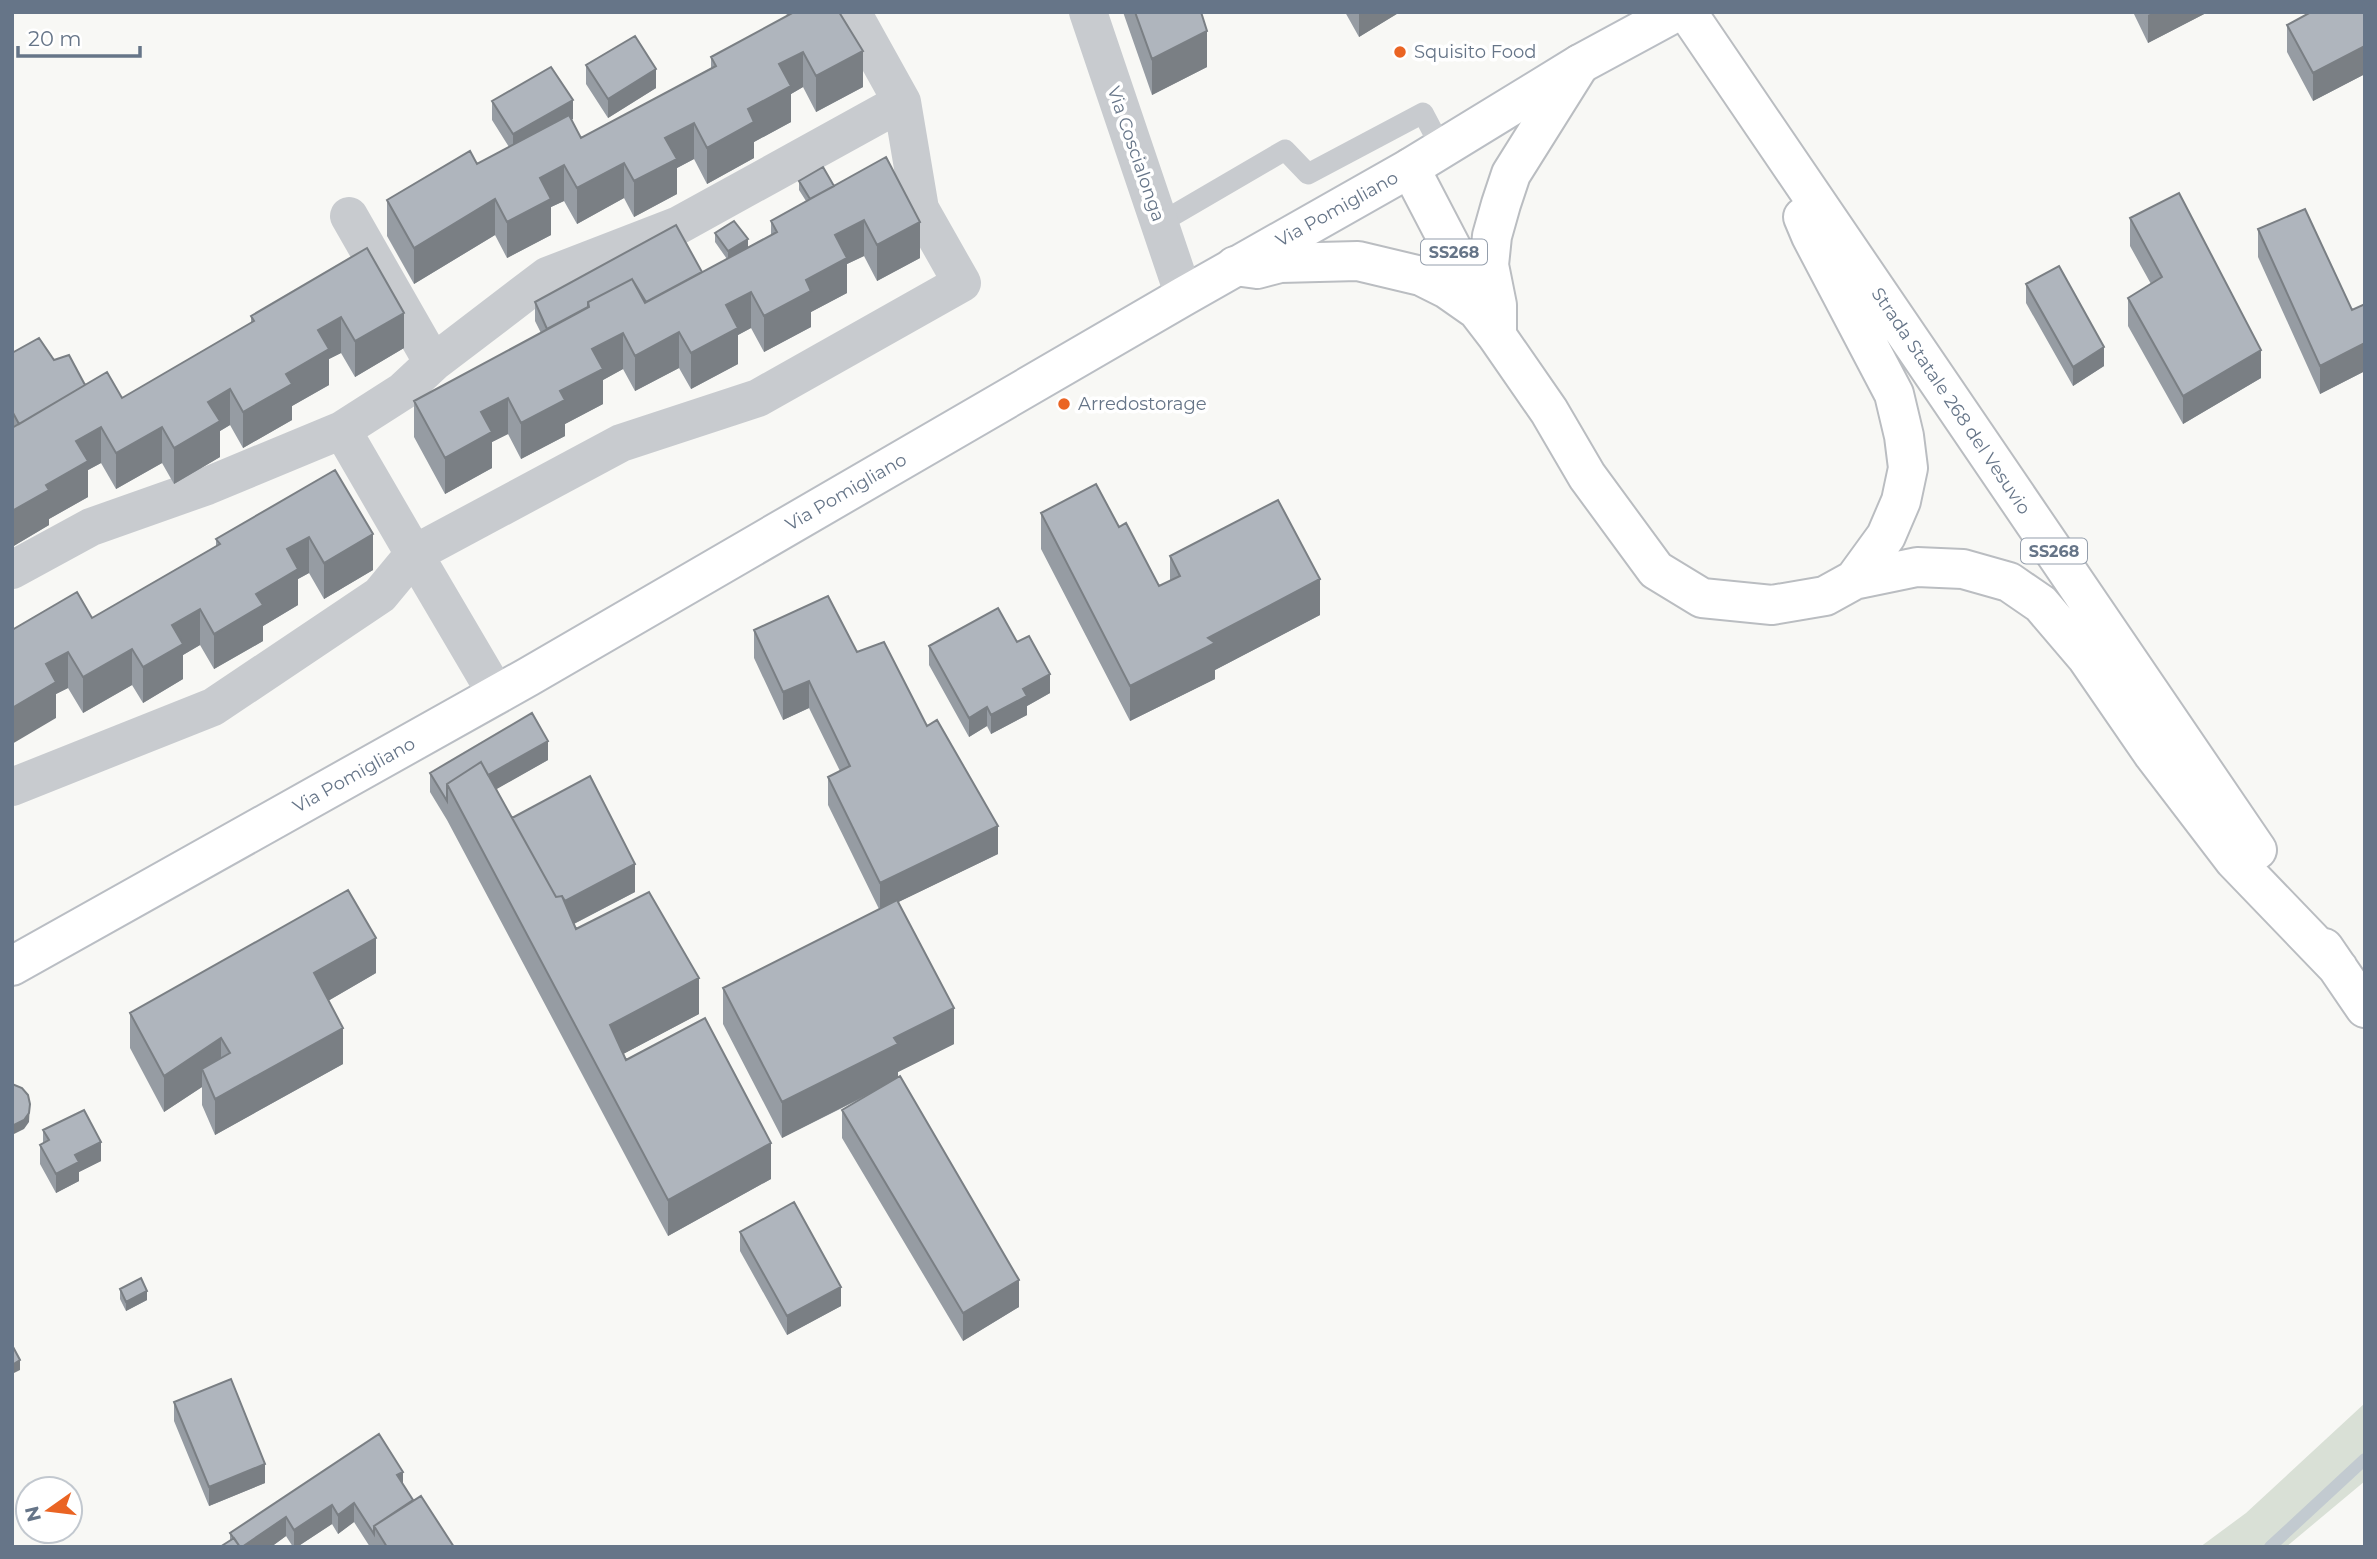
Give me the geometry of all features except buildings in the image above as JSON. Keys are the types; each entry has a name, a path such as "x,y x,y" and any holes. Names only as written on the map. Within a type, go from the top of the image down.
{"main road":[{"name":"Via Pomigliano","path":"13,964 497,695 1426,158 1580,64 1676,12"},
{"name":"Strada Statale 268 del Vesuvio","path":"1687,12 2365,1008"},
{"path":"1497,336 1497,305 1489,265 1493,236 1511,174 1580,64"},
{"name":"SS268","path":"1769,134 1811,236 1894,394 1904,436 1908,468 1901,501 1886,536 1854,580"},
{"name":"SS268","path":"1426,158 1497,336 1549,411 1587,476 1657,570 1702,597 1772,605 1825,596 1854,580 1917,567 1962,569 2009,582 2041,604 2087,658 2153,754 2234,860 2338,968"},
{"path":"1235,266 1257,269 1280,263 1358,261 1399,270 1420,276 1447,289 1477,310 1497,336"}],"street":[{"path":"12,788 214,707 380,596 414,554 621,443 758,398 962,283 920,209 902,102 852,12"},
{"name":"Via Coscialonga","path":"1088,12 1184,296"},
{"path":"12,570 91,527 207,486 342,430 403,391 433,363 547,276 679,225 902,102"},
{"path":"349,216 433,363"},
{"path":"342,430 497,695"}],"lane":[{"path":"1160,223 1285,150 1308,174 1423,113 1426,158"}],"shaded area":[{"path":"2365,1403 2365,1481 2286,1547 2200,1547 2246,1513"}],"waterway":[{"path":"2270,1547 2365,1459"}],"place":[{"name":"Squisito Food","path":"1400,52"},
{"name":"Arredostorage","path":"1064,404"}]}
